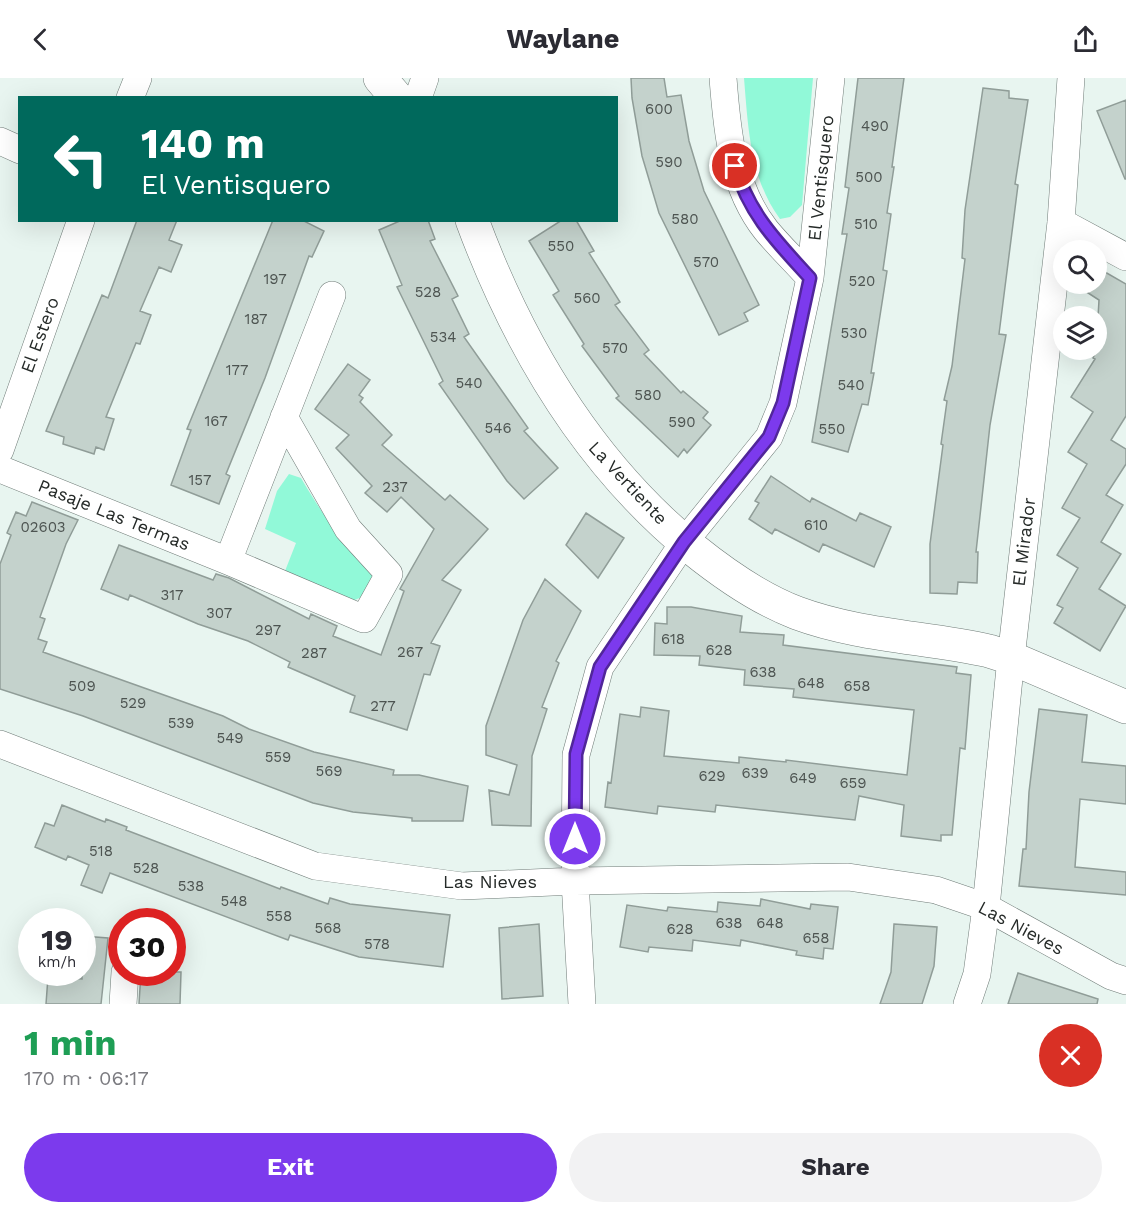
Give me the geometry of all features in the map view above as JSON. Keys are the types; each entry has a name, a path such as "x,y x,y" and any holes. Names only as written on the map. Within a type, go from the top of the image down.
{"street":[{"path":"131,96 138,78"},
{"path":"380,78 395,96"},
{"path":"419,96 425,78"},
{"name":"El Ventisquero","path":"723,78 729,144 742,188 765,229 810,278"},
{"name":"El Ventisquero","path":"582,1004 575,881 576,754 600,667 684,542 769,437 783,403 810,278 831,78"},
{"name":"El Mirador","path":"967,1004 977,974 986,906 1011,658 1061,222 1071,78"},
{"path":"0,141 18,149"},
{"name":"El Estero","path":"0,450 80,222"},
{"name":"La Vertiente","path":"473,222 487,261 539,365 573,421 630,491 684,542 737,581 797,613 842,626 968,646 1011,658 1126,707"},
{"path":"1061,222 1126,257"},
{"path":"228,561 332,295"},
{"name":"Pasaje Las Termas","path":"0,469 228,561 364,619 389,573 348,530 284,417"},
{"name":"Las Nieves","path":"0,744 315,866 462,886 575,881 848,877 936,890 986,906 1111,976 1126,981"},
{"path":"123,1004 124,986"}],"green space":[{"path":"744,78 813,78 802,205 790,217 780,219 762,187 756,169 749,133"},
{"path":"289,474 301,478 334,529 374,576 367,591 358,599 348,601 336,598 285,571 296,543 265,529 277,491"}],"building":[{"path":"631,78 664,78 667,97 681,95 689,141 704,191 759,305 744,313 748,321 719,335 659,213 642,156 632,98"},
{"path":"858,78 904,78 887,213 891,214 883,270 887,271 871,373 874,373 868,405 862,404 848,452 812,442 847,234 842,234 849,188 845,187"},
{"path":"983,88 1009,91 1009,98 1028,100 1015,184 1018,185 999,334 1006,335 990,425 976,552 978,552 977,583 958,582 957,594 930,593 930,544 943,445 941,444 947,401 944,400 952,366 965,259 962,258 965,210"},
{"path":"1126,100 1126,179 1125,179 1097,111"},
{"path":"136,222 176,222 169,240 182,245 171,272 159,267 140,311 151,315 140,344 136,343 106,417 114,419 104,450 96,447 94,454 63,444 64,437 46,431 102,295 108,298"},
{"path":"272,222 306,222 324,231 312,257 309,256 265,378 226,474 230,476 219,504 171,485 191,430 187,429"},
{"path":"397,222 429,222 435,239 430,241 458,296 452,299 469,334 464,337 528,428 524,431 558,468 524,499 507,481 439,384 443,381 397,287 402,285 379,230"},
{"path":"559,222 577,222 594,251 589,253 620,302 615,305 649,350 644,354 681,393 683,391 708,412 703,418 711,425 687,453 684,449 678,457 616,398 619,396 582,346 584,344 553,295 559,291 529,241"},
{"path":"1107,273 1126,284 1126,416 1111,440 1126,449 1126,464 1106,495 1123,505 1101,542 1121,554 1099,589 1126,606 1100,651 1054,623 1063,608 1057,605 1078,568 1057,555 1080,518 1062,508 1087,464 1068,452 1093,412 1071,397 1094,360 1107,360 1107,306 1099,306 1099,300 1090,294 1107,294"},
{"path":"348,364 370,380 359,395 363,398 360,402 392,435 382,445 445,500 450,495 488,529 442,580 461,590 431,643 440,646 430,675 424,674 407,730 350,712 355,696 288,667 290,662 248,641 198,624 130,595 128,600 101,589 119,545 213,580 216,574 229,578 309,619 311,614 337,626 333,636 381,655 404,591 400,589 434,529 401,497 387,512 365,493 372,486 336,448 349,435 315,409"},
{"path":"771,476 810,502 812,498 856,521 860,513 891,527 874,567 823,544 819,552 775,529 772,534 749,519 759,503 755,501"},
{"path":"32,502 78,520 66,544 40,617 45,619 38,639 47,642 43,652 223,716 249,729 314,752 394,770 393,775 419,775 468,786 463,821 412,821 412,818 353,812 313,803 83,716 0,689 0,564 11,535 7,533 16,512 26,516"},
{"path":"586,513 624,538 598,578 566,545"},
{"path":"545,579 581,611 556,661 559,663 542,707 547,709 532,756 531,826 492,825 489,790 509,795 517,765 486,755 486,726 523,620"},
{"path":"667,607 691,607 742,616 740,632 784,635 783,645 957,667 956,673 971,675 965,749 960,748 952,835 941,835 941,841 901,836 904,805 859,796 855,820 716,805 715,812 658,806 657,814 605,807 608,782 611,783 620,714 640,717 641,707 669,711 664,756 739,763 739,757 786,762 786,760 907,775 914,710 793,697 794,689 744,685 745,670 699,665 700,656 654,655 655,623 667,624"},
{"path":"1039,709 1087,715 1082,762 1126,766 1126,804 1080,799 1075,867 1126,872 1126,895 1019,886 1023,849 1026,849 1029,792"},
{"path":"62,805 105,822 106,819 127,827 126,830 280,889 281,887 328,904 330,898 350,904 450,915 443,967 359,957 290,935 288,940 110,873 102,893 81,885 89,865 68,856 66,860 35,847 45,823 54,826"},
{"path":"761,899 810,909 811,904 838,907 833,949 824,948 823,959 796,955 797,951 741,940 740,946 693,940 692,951 649,947 648,952 620,947 627,905 667,911 668,907 717,912 718,902 760,906"},
{"path":"539,924 543,996 502,999 499,928"},
{"path":"894,924 937,927 934,966 922,1004 880,1004 891,972"},
{"path":"96,937 108,938 101,1004 46,1004 47,986 96,986"},
{"path":"1018,973 1098,999 1097,1004 1008,1004"},
{"path":"140,986 181,986 180,1004 139,1004"}],"route":[{"path":"575,839 576,754 600,667 684,542 769,437 783,403 810,278 765,229 742,188 735,166"}]}
